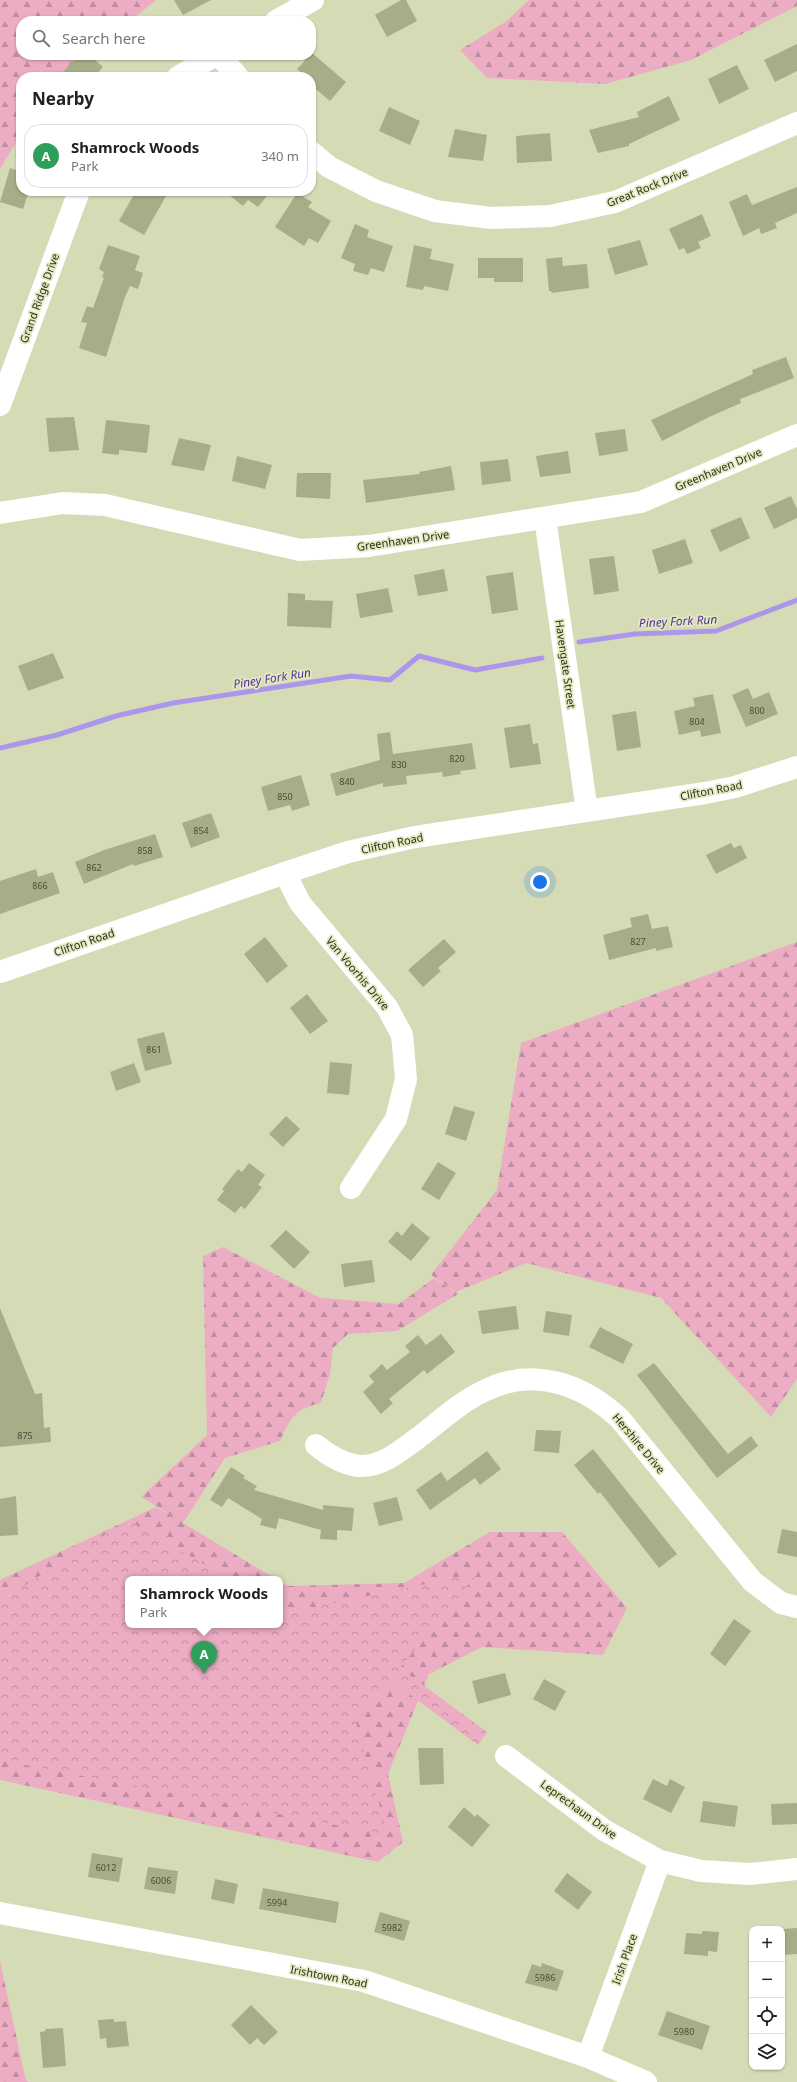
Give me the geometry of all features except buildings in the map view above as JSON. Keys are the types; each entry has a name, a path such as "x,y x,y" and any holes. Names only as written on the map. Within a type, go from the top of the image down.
{"street":[{"path":"285,16 313,0"},
{"path":"187,72 207,60"},
{"path":"223,60 234,72"},
{"name":"Great Rock Drive","path":"316,156 328,167 376,191 434,211 491,218 550,216 615,202 797,123"},
{"name":"Grand Ridge Drive","path":"0,405 77,196"},
{"name":"Greenhaven Drive","path":"0,513 63,503 105,505 300,550 369,546 641,502 797,435"},
{"name":"Havengate Street","path":"544,518 587,811"},
{"name":"Clifton Road","path":"0,972 285,873 381,844 736,787 797,768"},
{"name":"Van Voorhis Drive","path":"285,873 300,903 387,1006 402,1035 406,1079 396,1119 351,1188"},
{"name":"Hershire Drive","path":"316,1445 339,1461 359,1466 371,1464 396,1454 468,1400 485,1390 501,1384 536,1380 567,1385 596,1399 620,1419 753,1582 781,1602 797,1607"},
{"name":"Leprechaun Drive","path":"506,1756 604,1830 660,1862 701,1871 750,1874 797,1869"},
{"name":"Irish Place","path":"588,2057 660,1862"},
{"name":"Irishtown Road","path":"0,1913 364,1982 588,2057 646,2082"}],"green space":[{"path":"0,0 156,0 136,16 16,16 16,60 82,60 67,72 16,72 16,142 0,169"},
{"path":"529,0 797,0 797,6 691,60 605,84 487,78 460,50 505,22"},
{"path":"797,942 797,1379 771,1417 661,1298 526,1263 456,1292 431,1275 497,1190 521,1043"},
{"path":"223,1247 320,1298 399,1304 434,1278 458,1294 397,1331 348,1334 333,1348 330,1374 321,1403 299,1411 287,1426 280,1441 225,1458 183,1523 271,1576 125,1576 125,1628 283,1628 283,1584 288,1586 404,1583 490,1532 562,1532 627,1608 603,1655 482,1647 429,1674 388,1774 403,1842 378,1862 0,1780 0,1580 156,1507 176,1518 141,1497 207,1435 203,1256"},
{"path":"128,1520 224,1576 125,1576 125,1628 283,1628 283,1611 286,1613 478,1573 400,1668 487,1732 478,1745 390,1680 356,1723 388,1835 0,1760 0,1601"},
{"path":"0,1961 26,2081 31,2082 0,2082"}],"waterway":[{"name":"Piney Fork Run","path":"579,642 635,634 716,631 797,600"},
{"name":"Piney Fork Run","path":"0,748 57,735 116,716 173,703 351,676 390,680 419,656 475,670 542,658"}],"place":[{"name":"Shamrock Woods","path":"204,1674"}]}
